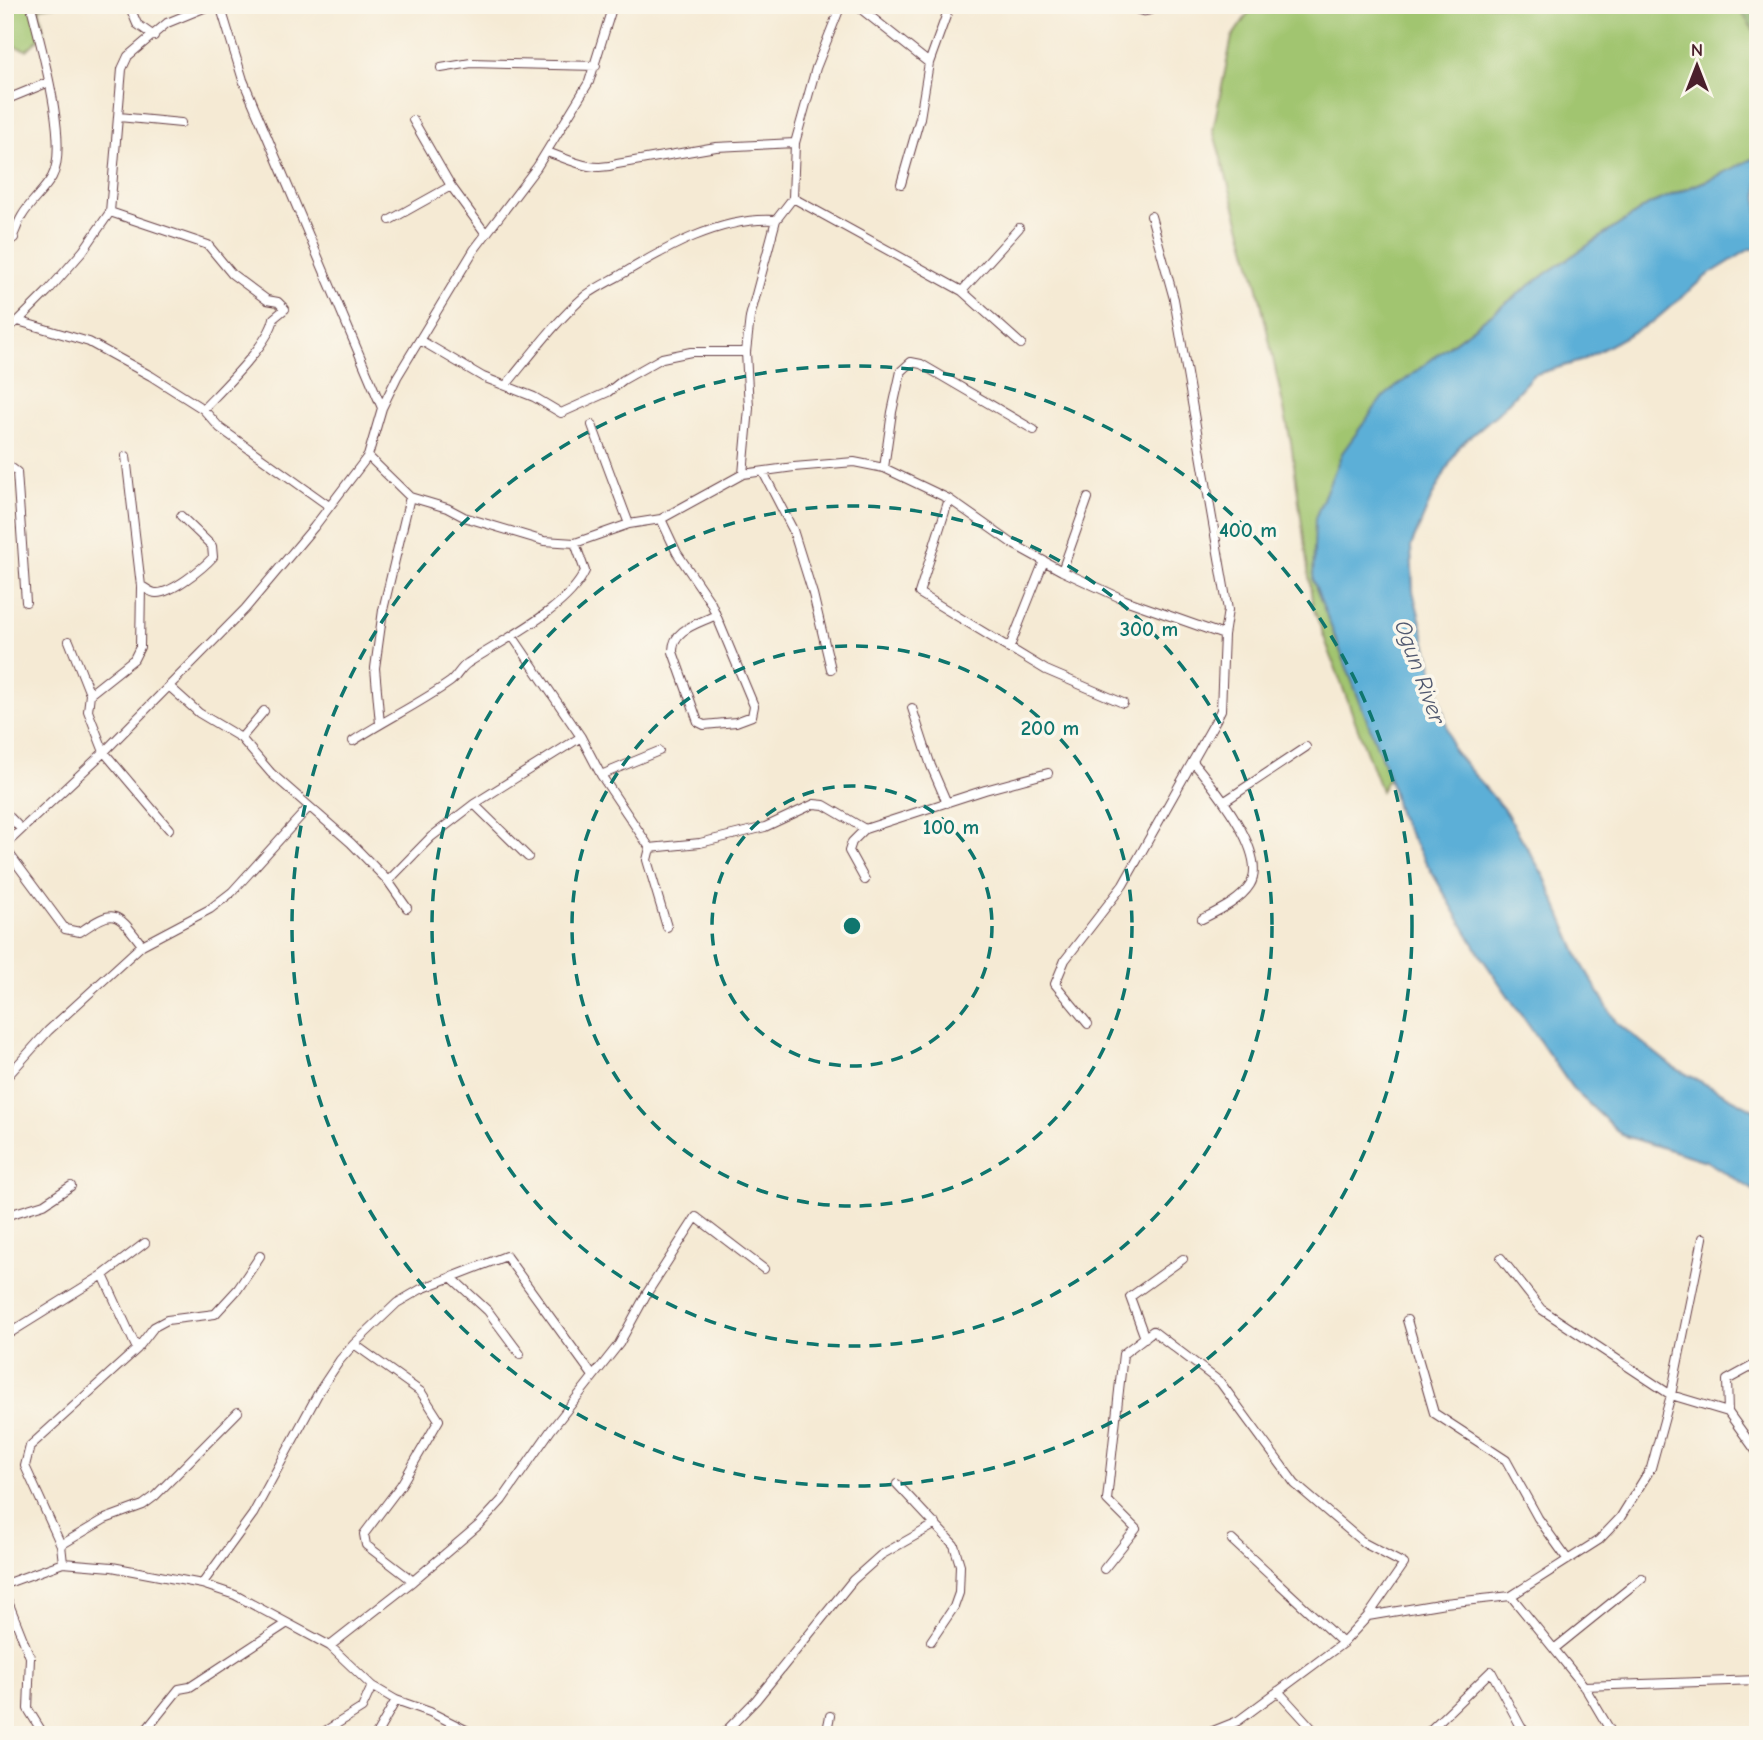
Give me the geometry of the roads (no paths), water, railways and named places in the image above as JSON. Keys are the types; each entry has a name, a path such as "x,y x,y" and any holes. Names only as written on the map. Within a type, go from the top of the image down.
{"street":[{"path":"129,5 137,24 154,36"},
{"path":"5,329 18,321 83,251 110,212 122,69 128,56 167,23 211,5"},
{"path":"220,5 243,80 382,408"},
{"path":"142,945 126,924 112,915 105,915 80,932 65,929 5,846 170,687 244,608 314,527 368,456 382,408 397,377 486,234 547,152 589,82 613,5"},
{"path":"743,474 749,408 746,352 750,317 776,220 793,198 795,143 816,68 841,5"},
{"path":"856,5 929,63"},
{"path":"901,184 920,118 929,63 950,5"},
{"path":"1126,5 1142,12 1151,11 1157,5"},
{"path":"5,249 15,237 21,217 52,176 57,160 58,144 48,82 31,6"},
{"path":"441,68 471,63 596,65"},
{"path":"5,100 48,82"},
{"path":"118,117 181,122"},
{"path":"413,120 451,186 486,234"},
{"path":"547,152 595,169 604,169 617,164 716,147 795,143"},
{"path":"390,220 451,186"},
{"path":"793,198 962,291 1021,344"},
{"path":"110,212 208,245 232,274 267,300 278,302 285,309 274,318 273,325 260,346 204,409"},
{"path":"1088,1024 1055,984 1057,975 1065,960 1123,885 1194,763 1221,710 1224,635 1228,610 1174,299 1151,216"},
{"path":"506,385 545,337 586,295 651,256 698,234 734,223 776,220"},
{"path":"962,291 1019,228"},
{"path":"5,231 15,237"},
{"path":"18,321 89,342 204,409 220,428 329,506"},
{"path":"420,340 483,377 534,397 561,413 608,392 623,380 662,358 691,352 746,352"},
{"path":"884,468 901,370 911,362 920,364 1034,430"},
{"path":"592,425 629,524"},
{"path":"90,694 138,654 140,647 141,586 126,456"},
{"path":"368,456 410,497 447,508 464,517 544,541 575,543 629,524 661,519 743,474 844,461 884,468 949,499 1013,544 1062,571 1125,600 1224,635"},
{"path":"5,463 17,471 26,602"},
{"path":"763,472 793,530 813,594 831,669"},
{"path":"380,724 376,668 383,610 410,497"},
{"path":"1062,571 1088,498"},
{"path":"949,499 919,593 1046,670 1123,702"},
{"path":"141,586 153,593 159,593 183,581 213,557 212,546 181,516"},
{"path":"661,519 677,553 711,603 716,615 754,710 752,716 743,720 704,725 698,722 672,643 676,635 716,615"},
{"path":"353,741 451,681 465,665 513,637 580,583 585,571 575,543"},
{"path":"1009,649 1044,561"},
{"path":"513,637 581,737 601,775 650,848"},
{"path":"68,641 90,694 88,711 104,752 169,829"},
{"path":"170,687 199,713 241,738 271,773 351,843 388,881 407,908"},
{"path":"912,708 931,766 947,803"},
{"path":"241,738 264,711"},
{"path":"388,881 430,837 474,804 581,737"},
{"path":"1225,802 1306,747"},
{"path":"601,775 659,751"},
{"path":"1194,763 1225,802 1254,859 1250,884 1224,908 1202,919"},
{"path":"865,880 849,851 852,842 865,830 985,790 1048,773"},
{"path":"474,804 528,857"},
{"path":"650,848 700,844 765,827 814,804 824,805 865,830"},
{"path":"5,1079 48,1031 142,945 210,909 232,892 309,807"},
{"path":"5,812 21,829"},
{"path":"650,848 646,860 667,927"},
{"path":"5,1216 44,1204 71,1186"},
{"path":"330,1646 413,1581 480,1524 502,1500 619,1344 647,1293 696,1217 764,1269"},
{"path":"1368,1616 1445,1603 1511,1596 1599,1540 1620,1518 1651,1468 1671,1395 1703,1238"},
{"path":"5,1336 103,1275 145,1243"},
{"path":"63,1563 61,1545 25,1466 26,1454 36,1438 137,1349 160,1323 215,1314 260,1256"},
{"path":"202,1584 254,1514 320,1390 340,1360 397,1303 421,1289 506,1256 593,1376"},
{"path":"1501,1258 1541,1308 1671,1395 1728,1412"},
{"path":"1145,1338 1130,1297 1183,1259"},
{"path":"103,1275 137,1349"},
{"path":"451,1277 488,1311 520,1354"},
{"path":"1407,1320 1434,1413 1506,1460 1538,1518 1568,1560"},
{"path":"1104,1569 1136,1529 1107,1500 1123,1354 1153,1331 1220,1382 1296,1483 1364,1543 1404,1564 1368,1616 1342,1643 1238,1721 1203,1735"},
{"path":"354,1345 421,1392 439,1420 401,1485 365,1534 366,1545 413,1581"},
{"path":"1758,1363 1727,1380 1728,1412 1758,1454"},
{"path":"61,1545 105,1519 143,1505 238,1412"},
{"path":"897,1484 954,1545 961,1577 954,1607 931,1640"},
{"path":"722,1735 756,1700 853,1580 881,1555 936,1524"},
{"path":"1231,1540 1342,1643"},
{"path":"5,1584 63,1563 112,1567 202,1584 235,1595 330,1646 372,1686 396,1700 430,1712 476,1735"},
{"path":"1554,1649 1642,1577"},
{"path":"5,1594 30,1657 28,1709 44,1735"},
{"path":"1511,1596 1584,1686 1613,1735"},
{"path":"142,1735 178,1689 191,1686 286,1624"},
{"path":"1425,1735 1491,1671 1521,1727 1529,1735"},
{"path":"1584,1686 1758,1680"},
{"path":"319,1735 362,1708 372,1686"},
{"path":"1278,1691 1318,1735"},
{"path":"376,1735 396,1700"},
{"path":"826,1735 830,1716"}],"water":[{"name":"Ogun River","path":"1758,156 1758,249 1750,249 1705,277 1654,321 1581,361 1533,375 1498,413 1459,446 1432,497 1411,546 1413,591 1453,750 1506,812 1545,878 1581,962 1616,1022 1673,1067 1758,1112 1758,1193 1706,1161 1622,1135 1573,1089 1482,958 1399,816 1389,777 1313,580 1315,518 1342,453 1382,398 1548,272 1650,204"}]}
